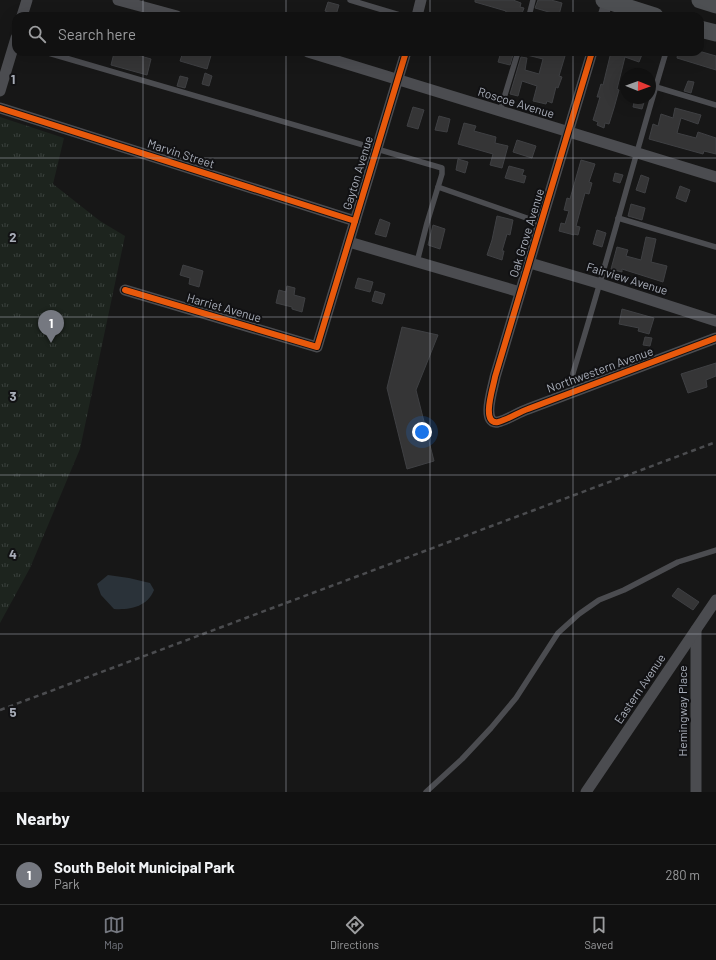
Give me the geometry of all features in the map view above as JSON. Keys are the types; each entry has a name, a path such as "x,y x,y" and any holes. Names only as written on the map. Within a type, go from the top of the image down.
{"main road":[{"path":"700,0 716,5"},
{"path":"606,4 639,12"},
{"path":"704,30 716,33"}],"street":[{"path":"23,12 27,0"},
{"path":"118,0 162,12"},
{"path":"418,12 421,0"},
{"path":"0,91 12,52"},
{"name":"Roscoe Avenue","path":"321,56 716,177"},
{"name":"Gayton Avenue","path":"317,347 405,56"},
{"name":"Oak Grove Avenue","path":"492,420 489,417 488,408 496,377 591,56"},
{"name":"Marvin Street","path":"0,108 355,221"},
{"path":"349,242 520,292"},
{"name":"Fairview Avenue","path":"530,263 716,321"},
{"name":"Harriet Avenue","path":"125,290 317,347"},
{"name":"Northwestern Avenue","path":"492,420 498,422 528,409 716,338"},
{"name":"Eastern Avenue","path":"586,792 716,600"},
{"name":"Hemingway Place","path":"696,630 696,792"}],"lane":[{"path":"350,0 390,12"},
{"path":"530,12 533,0"},
{"path":"59,56 442,168 442,174 426,222 417,262"},
{"path":"500,111 517,56"},
{"path":"665,56 656,87 716,105"},
{"path":"574,392 572,384 573,373 651,104"},
{"path":"438,187 541,223"},
{"path":"618,218 716,247"},
{"path":"426,792 462,759 491,728 516,698 558,633 579,614 599,600 624,590 678,562 716,550"}],"green space":[{"path":"0,117 64,138 53,184 100,221 125,236 80,449 30,568 0,623"}],"shaded area":[{"path":"108,575 150,583 154,590 151,596 142,604 132,608 114,609 101,595 97,584"}],"building":[{"path":"475,0 513,0 521,3 520,7 524,8 522,12 506,12 475,2"},
{"path":"538,0 551,0 562,3 560,12 549,12 535,8"},
{"path":"328,2 339,5 337,12 325,11"},
{"path":"704,53 716,56 716,70 677,58 677,56 704,56"},
{"path":"113,56 140,56 151,59 147,75 111,65"},
{"path":"182,56 211,56 207,69 180,61"},
{"path":"500,56 513,56 510,65 498,62"},
{"path":"531,56 565,56 559,76 562,77 558,88 556,87 552,103 547,101 546,104 533,101 537,86 522,81 518,96 510,94 521,57 527,58 525,70 539,74 543,59"},
{"path":"610,56 641,56 639,62 625,57 622,68 620,68 620,77 617,89 619,90 614,108 609,124 605,123 604,128 597,125 598,122 593,120 600,97 597,97 601,84 603,85"},
{"path":"205,73 212,76 209,86 202,84"},
{"path":"180,76 188,78 185,88 177,86"},
{"path":"688,81 694,82 691,93 684,91"},
{"path":"634,104 644,104 642,109 633,107"},
{"path":"413,107 424,110 418,129 407,126"},
{"path":"675,108 701,115 698,124 681,118 677,133 696,138 698,132 716,138 716,154 704,151 703,154 649,139 653,124 658,126 661,114 673,118"},
{"path":"439,116 450,119 447,132 435,130"},
{"path":"464,123 476,126 474,131 496,137 495,143 508,146 502,168 490,165 493,154 458,144"},
{"path":"517,140 536,146 532,158 513,152"},
{"path":"458,159 468,162 465,173 456,170"},
{"path":"581,160 595,164 589,182 592,183 589,194 585,193 576,226 580,227 578,235 574,235 559,231 561,223 565,224 569,211 564,210 567,198 570,199"},
{"path":"509,166 524,170 522,175 526,176 524,183 505,178"},
{"path":"615,173 623,175 620,183 613,181"},
{"path":"641,175 649,178 645,193 636,190"},
{"path":"680,186 690,190 686,202 676,198"},
{"path":"631,204 645,208 642,220 628,216"},
{"path":"497,216 513,220 510,235 507,234 502,251 504,251 502,260 487,255"},
{"path":"380,219 390,223 386,237 375,234"},
{"path":"433,225 445,229 440,249 428,245"},
{"path":"597,230 606,233 602,247 593,244"},
{"path":"646,237 656,239 651,262 667,266 663,282 622,269 622,272 611,269 617,247 628,250 626,256 641,260"},
{"path":"183,265 203,271 199,287 189,284 190,278 180,275"},
{"path":"358,278 373,282 370,292 355,288"},
{"path":"287,286 295,288 294,295 305,298 302,312 292,309 292,307 276,303 279,290 286,292"},
{"path":"375,291 385,294 382,304 372,301"},
{"path":"622,309 654,318 649,334 638,331 639,328 619,324"},
{"path":"402,327 438,335 416,390 434,461 407,469 387,388"},
{"path":"645,337 652,338 650,346 643,345"},
{"path":"716,363 716,376 706,380 707,387 688,393 681,374"},
{"path":"678,588 699,602 693,610 672,596"}],"railway":[{"path":"0,710 716,442"}],"cycle path":[{"path":"125,290 317,347 405,56"},
{"path":"591,56 495,377 489,404 490,417 493,421 502,421 524,410 716,338"},
{"path":"0,108 355,221"}],"place":[{"name":"South Beloit Municipal Park","path":"51,343"}]}
